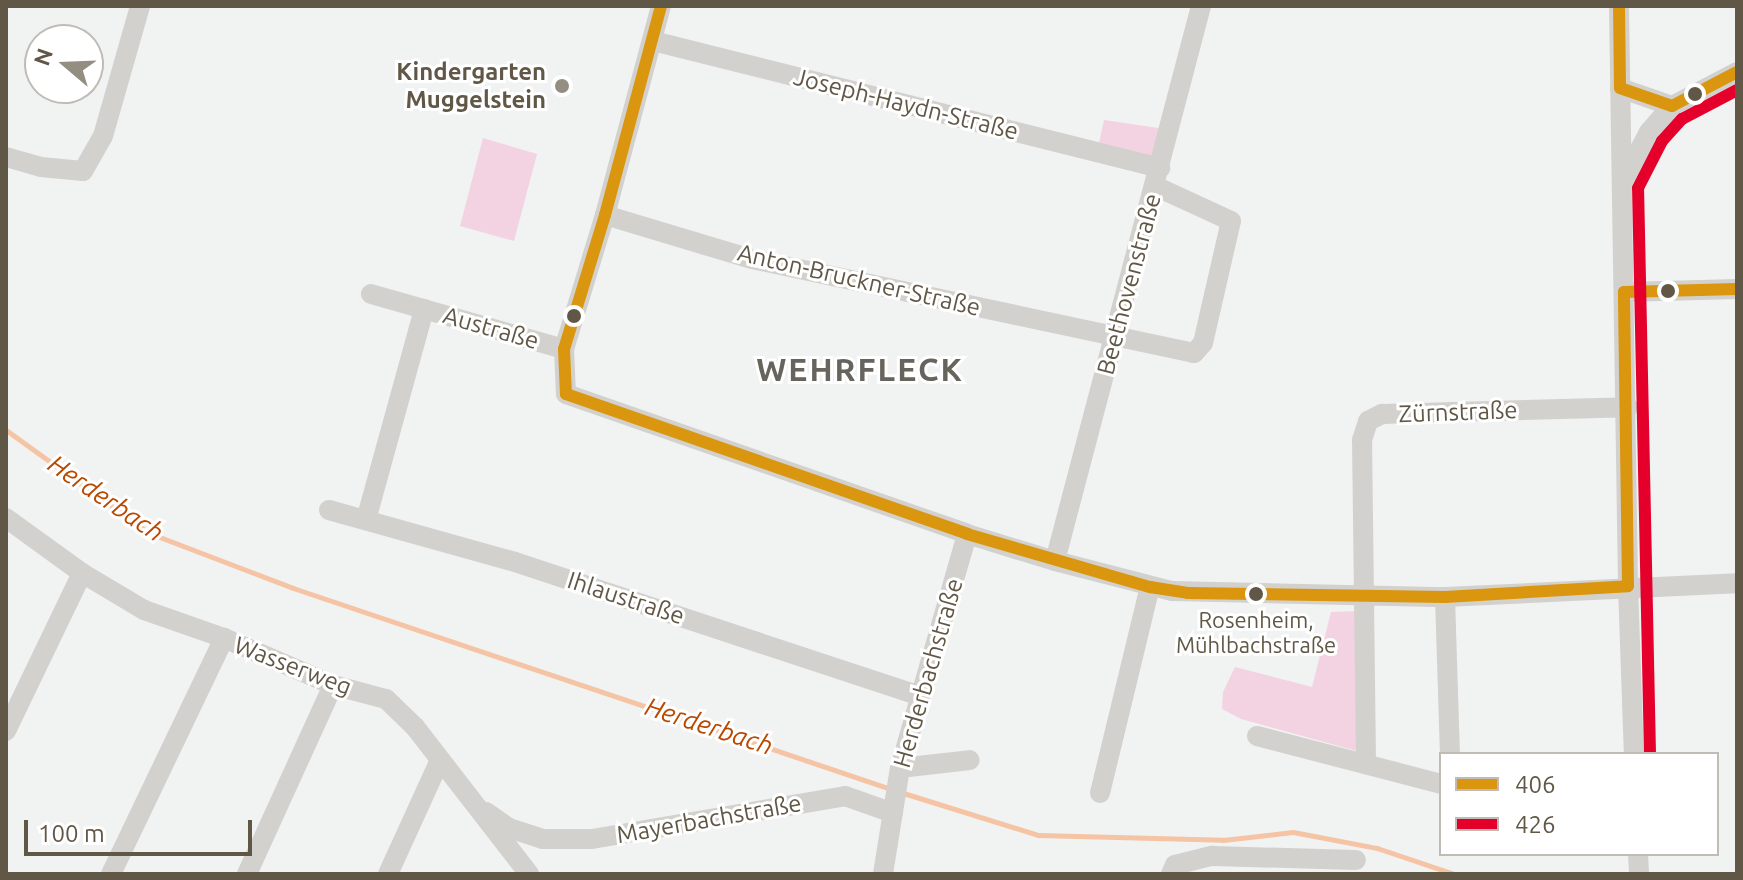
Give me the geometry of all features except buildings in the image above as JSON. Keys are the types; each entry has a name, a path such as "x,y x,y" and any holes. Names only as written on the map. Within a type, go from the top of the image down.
{"street":[{"path":"6,157 41,167 83,171 103,136 140,6"},
{"path":"564,349 605,215 661,6"},
{"name":"Beethovenstraße","path":"1055,561 1201,6"},
{"path":"1619,6 1628,407 1628,586 1634,752"},
{"name":"Joseph-Haydn-Straße","path":"653,41 1157,177 1231,221 1203,343 1194,353 1114,336"},
{"path":"1622,184 1649,132 1672,106 1737,72"},
{"path":"1620,88 1672,106"},
{"name":"Anton-Bruckner-Straße","path":"605,215 752,259 1114,336"},
{"path":"1624,292 1737,289"},
{"name":"Austraße","path":"371,294 564,349 566,394 967,534 1150,587 1188,593 1445,597 1737,583"},
{"path":"366,520 424,309"},
{"name":"Zürnstraße","path":"1365,595 1362,440 1368,421 1382,414 1628,407"},
{"name":"Ihlaustraße","path":"329,510 515,562 920,696"},
{"name":"Wasserweg","path":"6,518 82,573 144,610 224,638 333,685 386,699 415,727 529,874"},
{"name":"Herderbachstraße","path":"893,812 900,769 967,534"},
{"path":"6,731 82,573"},
{"path":"1100,793 1150,587"},
{"path":"1365,595 1366,763"},
{"path":"1445,597 1450,752"},
{"path":"111,874 224,638"},
{"path":"247,874 333,685"},
{"path":"1257,736 1439,783"},
{"path":"388,874 440,760"},
{"path":"900,769 970,760"},
{"name":"Mayerbachstraße","path":"470,801 509,828 542,839 592,839 845,796 893,812"},
{"path":"883,874 893,812"},
{"path":"1171,874 1175,865 1212,856 1356,860"}],"shaded area":[{"path":"1104,120 1165,129 1154,158 1099,143"},
{"path":"483,138 537,154 514,241 460,226"},
{"path":"1358,611 1357,751 1241,719 1222,709 1223,692 1235,667 1312,687 1331,612"}],"waterway":[{"name":"Herderbach","path":"6,430 149,533 293,588 891,789"},
{"name":"Herderbach","path":"900,792 1038,835 1223,840 1293,832 1377,848 1454,874"}],"transit line":[{"name":"406","path":"661,6 605,215 564,349 566,394 967,534 1150,587 1188,593 1445,597 1628,586 1624,292 1737,289"},
{"name":"406","path":"1619,6 1620,88 1672,106 1737,72"},
{"name":"426","path":"1650,752 1638,188 1662,141 1682,119 1737,90"}],"place":[{"name":"Kindergarten Muggelstein","path":"562,86"},
{"name":"Rosenheim, Mühlbachstraße","path":"1256,594"}],"district":[{"name":"WEHRFLECK","path":"860,369"}]}
